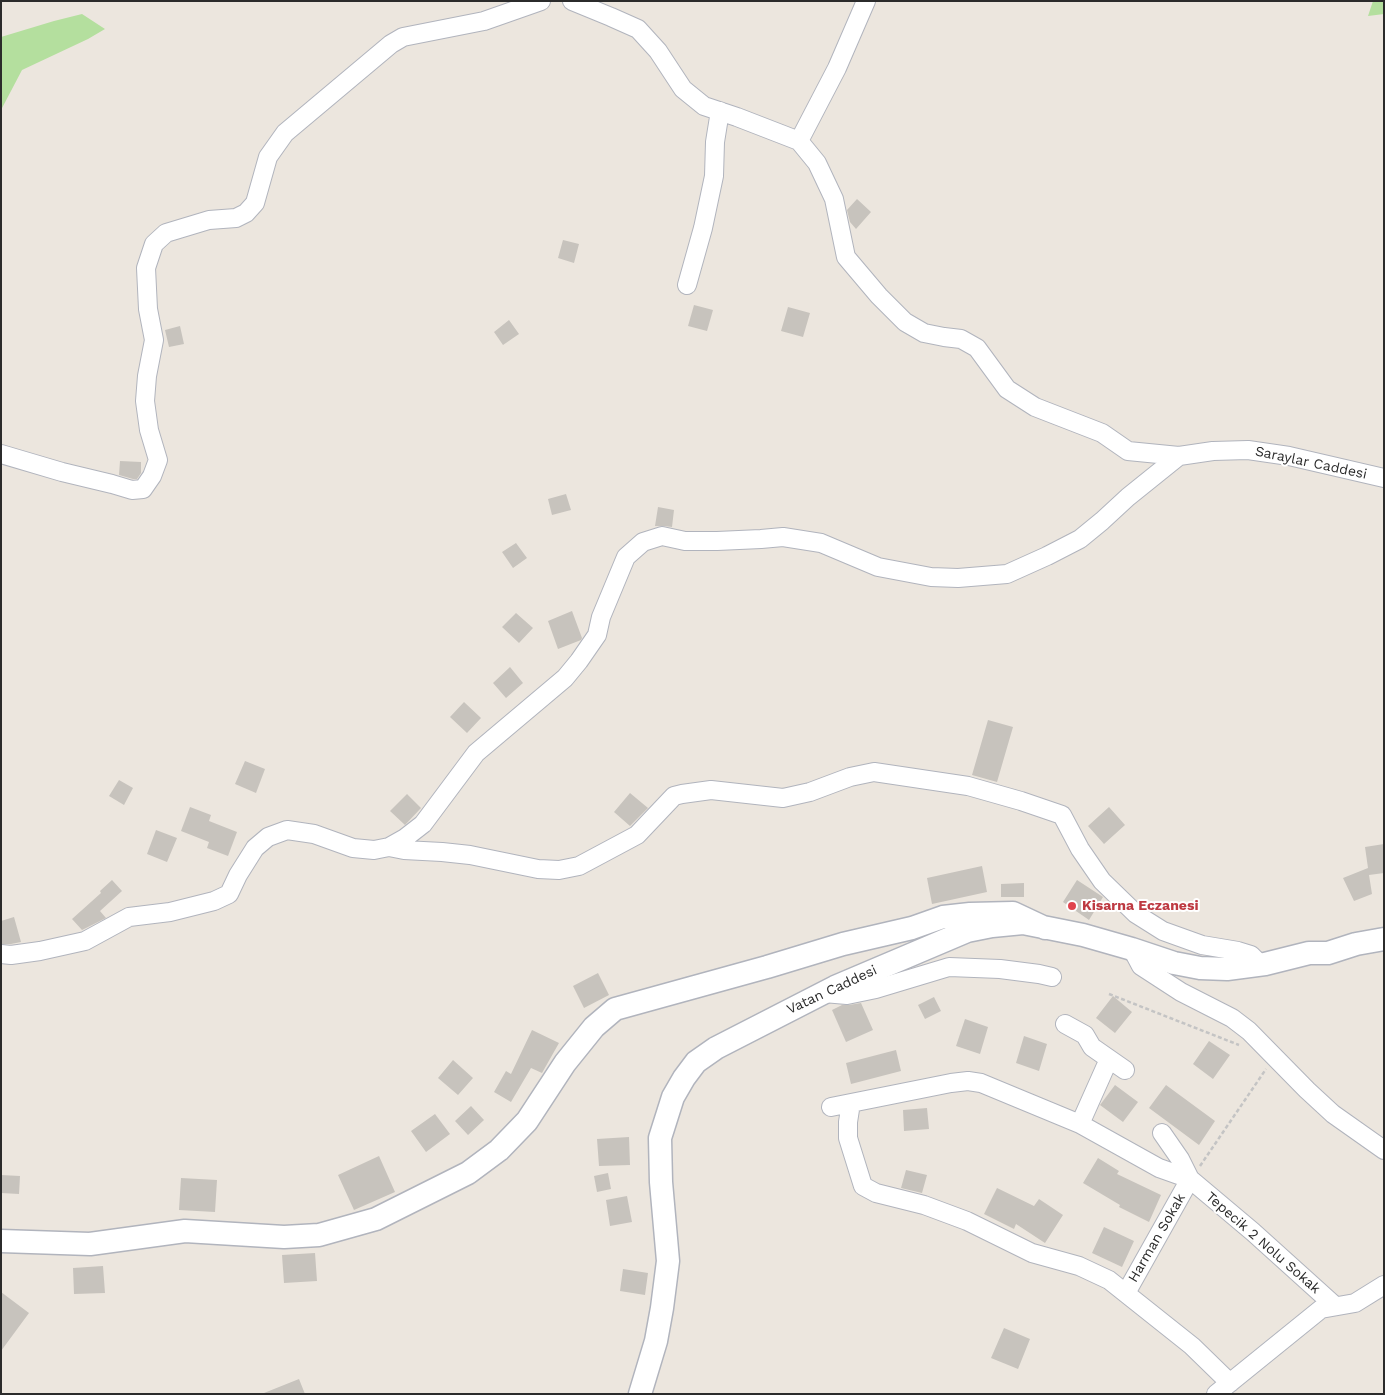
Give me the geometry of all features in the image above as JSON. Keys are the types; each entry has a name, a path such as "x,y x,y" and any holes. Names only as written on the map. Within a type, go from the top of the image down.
{"street":[{"path":"1,454 132,490 143,489 152,476 158,460 149,430 145,401 147,376 154,340 148,308 146,268 154,244 166,232 209,220 236,218 246,213 255,203 268,157 285,133 391,44 403,37 484,21 541,1"},
{"path":"572,1 638,29 658,51 683,89 704,106 799,141 837,68 866,1"},
{"path":"687,285 703,228 714,176 715,142 720,111"},
{"name":"Saraylar Caddesi","path":"799,141 817,163 834,199 846,258 905,322 924,333 961,339 977,348 1007,389 1035,407 1102,433 1128,451 1179,456 1212,451 1248,450 1289,456 1384,478"},
{"path":"1,954 11,955 40,951 85,941 129,917 170,912 214,901 229,894 238,875 255,848 268,838 287,830 314,834 353,848 374,850 389,847 405,838 423,824 476,753 565,678 597,635 600,618 626,556 643,542 662,536 685,541 717,542 783,536 821,543 878,567 931,577 958,578 1007,574 1080,539 1179,456"},
{"path":"389,847 404,850 470,855 538,869 559,870 579,866 637,835 674,796 711,790 783,798 810,792 850,777 874,772 968,786 1021,800 1062,815 1080,849 1102,881 1136,914 1163,930 1202,946 1251,954 1260,964"},
{"path":"1,1241 90,1244 185,1231 284,1237 319,1236 376,1219 468,1174 499,1150 527,1121 565,1063 594,1026 615,1009 843,944 912,928 944,918 970,914 1014,913 1045,928"},
{"name":"Vatan Caddesi","path":"640,1394 656,1341 668,1261 661,1182 660,1138 673,1097 696,1062 716,1048 824,993 967,931 992,926 1023,923 1083,935 1174,963 1200,968 1227,969 1310,953 1328,953 1356,944 1384,939"},
{"name":"Vatan Caddesi","path":"1310,953 1325,942 1353,930 1375,924 1384,924"},
{"path":"1132,949 1141,966 1181,992 1232,1018 1249,1031 1333,1114 1384,1150"},
{"path":"824,993 847,995 876,989 949,967 1000,969 1052,977"},
{"path":"1065,1024 1084,1035 1092,1047 1124,1070"},
{"path":"1080,1124 1109,1059"},
{"path":"831,1107 924,1088 968,1081 981,1083 1080,1124 1159,1168 1190,1179"},
{"path":"851,1103 848,1138 863,1186 876,1193 924,1206 967,1221 1032,1253 1079,1266 1109,1280 1192,1346 1223,1389 1320,1309 1355,1303 1384,1285"},
{"name":"Harman Sokak","path":"1126,1293 1190,1179 1180,1158 1162,1133"},
{"name":"Tepecik 2 Nolu Sokak","path":"1190,1179 1253,1232 1335,1306"}],"path":[{"path":"1109,994 1239,1045"},
{"path":"1190,1179 1275,1056"}],"green space":[{"path":"1373,1 1384,1 1384,14 1368,16"},
{"path":"82,14 105,29 22,70 1,110 1,37"}],"building":[{"path":"857,199 871,212 856,229 850,222 847,210"},
{"path":"563,240 579,244 574,263 558,258"},
{"path":"694,305 713,310 707,331 688,326"},
{"path":"788,307 810,313 803,337 781,331"},
{"path":"509,320 519,334 503,345 494,332"},
{"path":"180,326 184,344 169,347 165,330"},
{"path":"120,461 141,462 141,473 137,479 119,475"},
{"path":"566,494 571,510 552,515 548,499"},
{"path":"658,507 674,510 672,527 655,526"},
{"path":"516,543 527,558 513,568 502,552"},
{"path":"572,611 582,638 558,649 548,621"},
{"path":"516,613 533,628 519,643 502,627"},
{"path":"510,667 523,683 506,698 493,683"},
{"path":"464,702 481,718 467,733 450,717"},
{"path":"988,720 1013,727 997,782 972,775"},
{"path":"245,761 265,769 256,793 235,784"},
{"path":"119,780 133,788 124,805 109,796"},
{"path":"630,793 648,808 630,826 614,812"},
{"path":"407,794 421,808 405,825 390,811"},
{"path":"190,807 211,815 209,821 237,832 228,856 207,848 209,842 181,831"},
{"path":"1109,807 1125,825 1104,844 1088,826"},
{"path":"156,830 177,838 167,862 147,854"},
{"path":"1384,844 1384,873 1369,875 1372,894 1354,901 1343,878 1368,868 1365,847"},
{"path":"982,866 987,892 932,904 927,878"},
{"path":"112,880 122,891 100,911 106,918 82,930 72,919 101,893 100,891"},
{"path":"1077,880 1103,897 1089,920 1063,902"},
{"path":"1024,883 1024,897 1001,897 1001,884"},
{"path":"14,917 21,942 1,944 1,921"},
{"path":"598,973 609,995 584,1008 573,986"},
{"path":"1113,996 1132,1012 1115,1033 1096,1018"},
{"path":"934,997 941,1011 925,1019 918,1005"},
{"path":"861,1003 873,1030 846,1042 832,1010 842,1005"},
{"path":"965,1019 988,1027 980,1054 956,1046"},
{"path":"532,1030 559,1043 542,1073 531,1068 511,1102 494,1092 506,1071 511,1074"},
{"path":"1024,1036 1047,1044 1039,1071 1016,1063"},
{"path":"1209,1041 1230,1055 1213,1079 1193,1064"},
{"path":"896,1050 901,1071 851,1084 846,1063"},
{"path":"453,1060 473,1078 458,1095 438,1078"},
{"path":"1115,1085 1138,1102 1123,1122 1100,1105"},
{"path":"1166,1085 1215,1121 1199,1145 1149,1108"},
{"path":"471,1106 484,1120 468,1135 455,1121"},
{"path":"927,1108 929,1129 904,1131 903,1110"},
{"path":"435,1114 450,1134 426,1152 411,1131"},
{"path":"629,1137 630,1165 599,1166 597,1139"},
{"path":"379,1156 395,1192 354,1210 338,1175"},
{"path":"1098,1158 1119,1171 1117,1174 1161,1195 1149,1222 1119,1207 1120,1205 1083,1183"},
{"path":"906,1170 927,1175 922,1193 901,1188"},
{"path":"608,1173 611,1189 597,1192 594,1176"},
{"path":"1,1175 20,1176 19,1194 1,1193"},
{"path":"181,1178 217,1180 215,1212 179,1210"},
{"path":"997,1188 1034,1206 1039,1199 1063,1215 1045,1243 1016,1224 1014,1229 984,1214"},
{"path":"627,1196 632,1222 610,1226 606,1200"},
{"path":"1104,1227 1134,1241 1122,1267 1092,1253"},
{"path":"315,1253 317,1281 284,1283 282,1255"},
{"path":"103,1266 105,1293 74,1294 73,1268"},
{"path":"623,1269 648,1273 645,1295 620,1291"},
{"path":"1,1292 29,1313 1,1351"},
{"path":"1004,1328 1030,1339 1018,1369 991,1358"},
{"path":"299,1379 305,1394 264,1394 264,1393"}],"place":[{"name":"Kisarna Eczanesi","path":"1072,906"}]}
